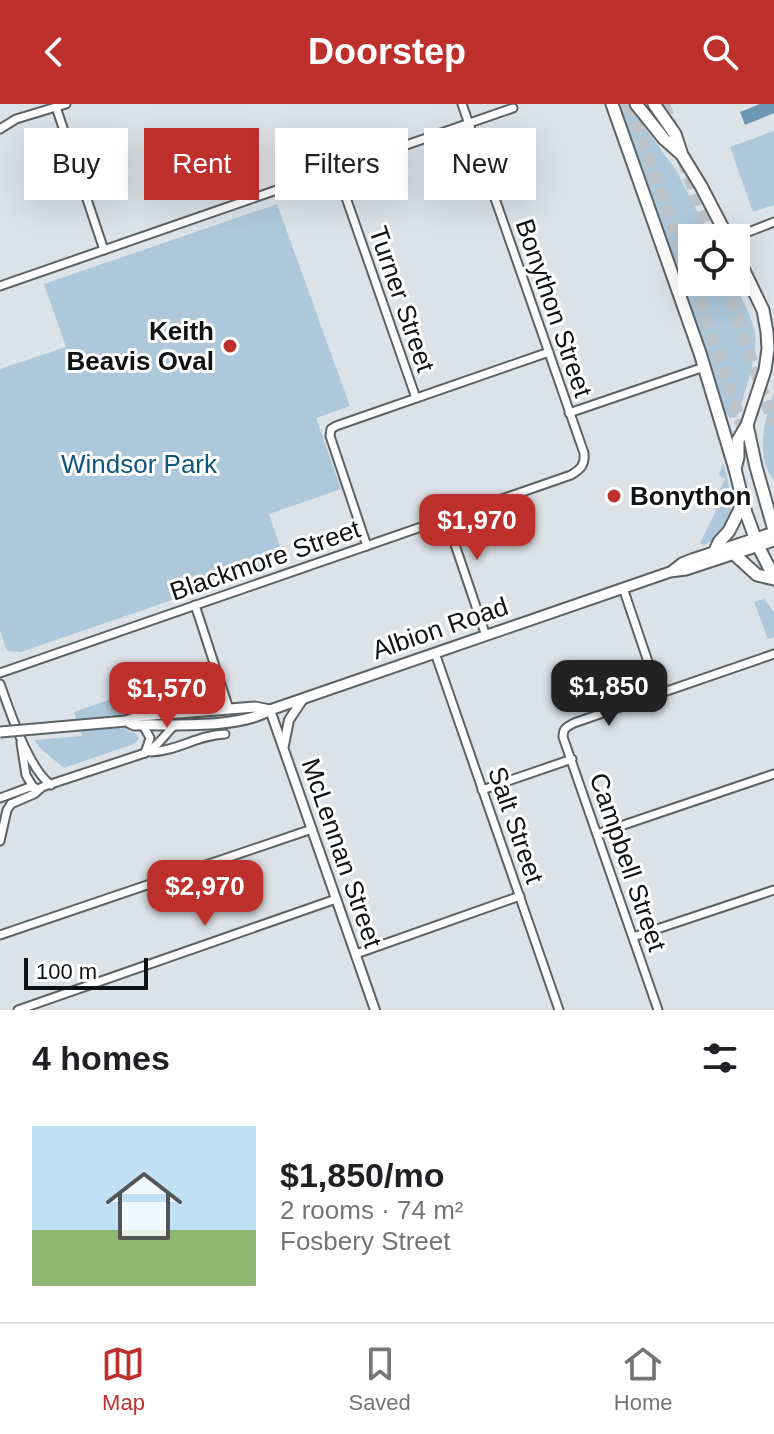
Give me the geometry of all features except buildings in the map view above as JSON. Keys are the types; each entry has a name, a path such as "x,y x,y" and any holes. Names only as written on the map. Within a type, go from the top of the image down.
{"highway":[{"path":"612,104 704,367 743,503 774,578"},
{"path":"636,104 664,139 682,155"},
{"path":"654,104 675,134 682,155 723,224"},
{"path":"735,469 738,440 747,425 772,350 763,310 750,283"},
{"path":"747,425 774,531"},
{"path":"715,551 743,503"},
{"path":"734,554 757,575 774,578"}],"main road":[{"name":"Albion Road","path":"126,721 132,725 143,725 255,718 270,710 623,588 734,554 774,531"},
{"name":"Albion Road","path":"670,572 682,563 715,551 774,541"},
{"path":"0,732 126,721 140,716 258,707 270,710"}],"street":[{"path":"0,129 16,119 66,104"},
{"name":"Bonython Street","path":"462,104 585,462"},
{"path":"56,107 104,250"},
{"path":"408,144 513,108"},
{"path":"0,286 275,190"},
{"name":"Turner Street","path":"347,200 416,398"},
{"path":"750,231 774,222"},
{"path":"367,546 330,436 331,429 549,352"},
{"path":"569,413 704,367"},
{"name":"Blackmore Street","path":"0,673 571,475 585,462"},
{"path":"446,518 486,636"},
{"path":"623,588 659,694 773,655"},
{"path":"195,605 229,709"},
{"name":"Salt Street","path":"435,653 559,1010"},
{"path":"0,684 18,733 46,786"},
{"name":"Campbell Street","path":"658,1010 563,737 565,727 659,694"},
{"path":"284,748 289,720 303,699"},
{"name":"McLennan Street","path":"270,710 375,1010"},
{"path":"145,753 177,724"},
{"path":"143,725 150,738 145,753"},
{"path":"18,733 26,772 33,787"},
{"path":"0,798 145,753 164,751 207,735 225,734"},
{"path":"482,790 572,759"},
{"path":"597,834 774,774"},
{"path":"0,841 11,804 46,786"},
{"path":"0,798 11,804"},
{"path":"0,935 312,829"},
{"path":"633,937 774,890"},
{"path":"356,954 520,896"},
{"path":"18,1010 336,899"}],"green space":[{"path":"617,104 627,104 676,170 704,224 678,224 678,277"},
{"path":"774,131 774,205 753,212 730,147"},
{"name":"Windsor Park","path":"277,204 350,406 316,418 341,489 269,514 285,561 21,652 7,651 0,631 0,369 66,347 44,284"},
{"path":"685,296 740,296 750,317 755,350 750,373 737,417 730,418"},
{"path":"774,392 774,480 764,460 763,437"},
{"path":"723,463 731,499 731,516 726,529 704,545 700,543 721,500 716,497 725,479 719,475"},
{"path":"764,599 774,612 774,637 768,639 754,602"},
{"path":"117,697 129,732 139,738 136,743 64,768 34,740 82,736 74,712"}],"shaded area":[{"path":"760,104 774,104 774,113 745,125 740,112"}],"tunnel":[{"path":"629,104 678,239"},
{"path":"664,104 672,127"},
{"path":"683,160 705,224"},
{"path":"699,296 746,437"},
{"path":"730,296 774,425"}],"place":[{"name":"Keith Beavis Oval","path":"230,346"},
{"name":"Bonython","path":"614,496"}]}
